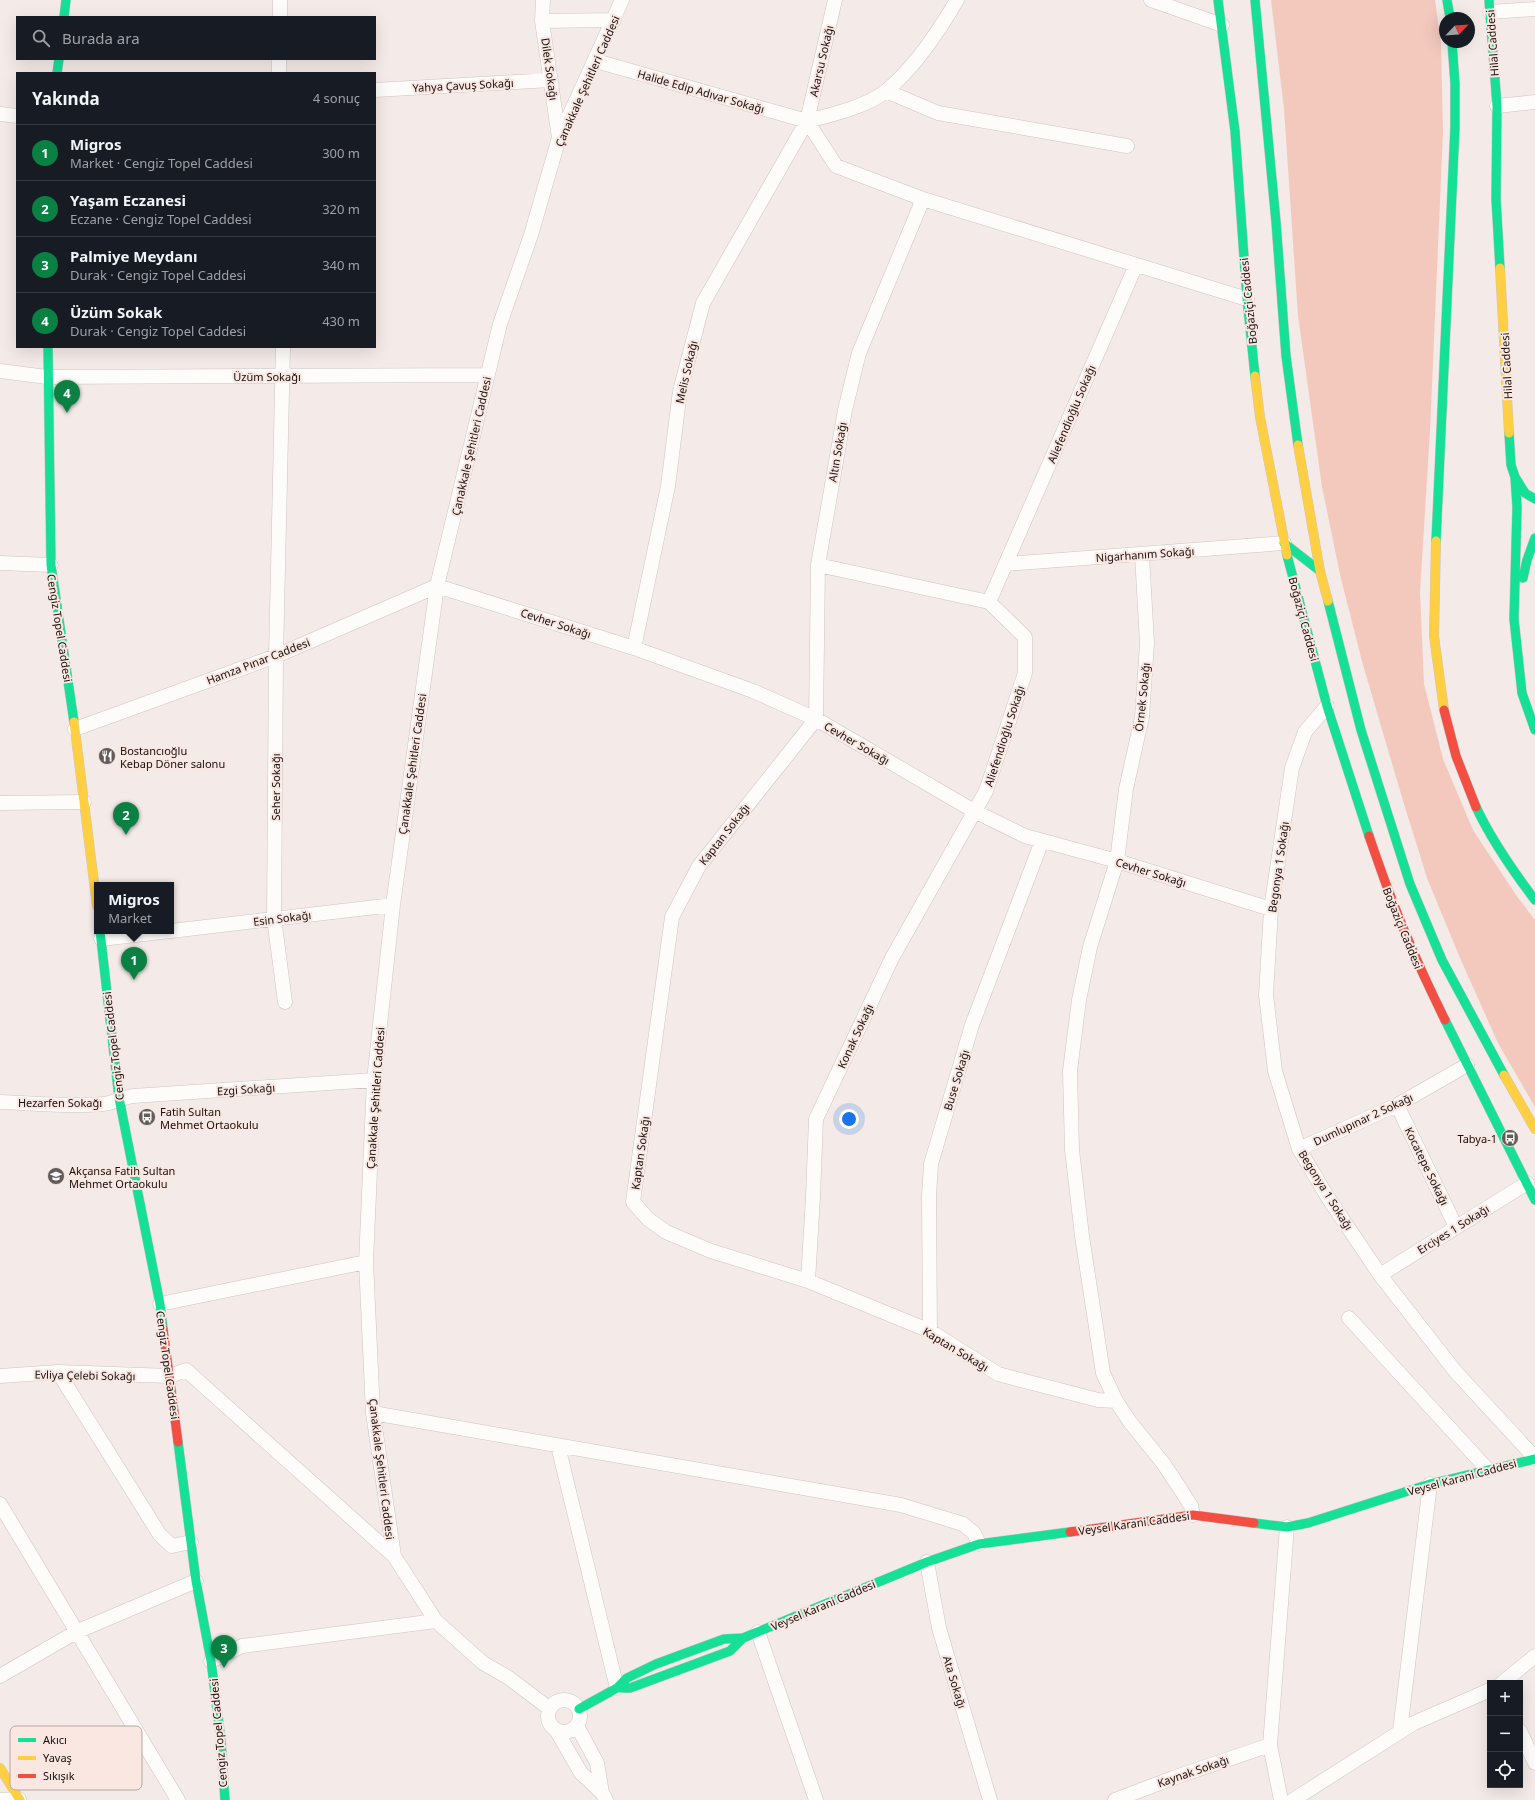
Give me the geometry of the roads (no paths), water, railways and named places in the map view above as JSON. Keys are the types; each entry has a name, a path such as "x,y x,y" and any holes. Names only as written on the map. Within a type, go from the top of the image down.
{"main road":[{"path":"64,16 66,0"},
{"name":"Boğaziçi Caddesi","path":"1218,0 1235,131 1247,299 1260,417 1284,543 1327,706 1386,888 1419,968 1535,1200"},
{"path":"1255,0 1276,222 1286,356 1293,416 1320,571 1361,730 1410,884 1442,960 1535,1129"},
{"path":"1447,0 1449,12"},
{"name":"Hilal Caddesi","path":"1489,6 1497,106 1496,199 1511,465 1518,507 1515,541 1514,618 1522,693 1535,729"},
{"path":"1452,48 1455,84 1455,127 1435,538 1433,616 1436,659 1443,702 1452,741 1468,791 1485,826 1500,851 1535,900"},
{"path":"57,72 59,60"},
{"name":"Cengiz Topel Caddesi","path":"48,348 47,377 50,565 75,729 94,882"},
{"path":"1514,477 1525,493 1535,499"},
{"path":"1514,618 1526,560 1535,538"},
{"path":"1284,543 1320,571"},
{"name":"Cengiz Topel Caddesi","path":"100,935 119,1098 160,1304 196,1581 211,1661 221,1741 224,1800"},
{"name":"Veysel Karani Caddesi","path":"579,1709 617,1688 627,1678 656,1664 724,1639 743,1638 927,1562 979,1544 1193,1515 1287,1527 1308,1523 1430,1484 1535,1458"},
{"name":"Veysel Karani Caddesi","path":"617,1688 630,1688 730,1651 743,1638"},
{"path":"0,1768 10,1784"},
{"path":"14,1790 20,1799"}],"street":[{"path":"280,0 280,16"},
{"name":"Dilek Sokağı","path":"543,0 542,21 559,138"},
{"name":"Çanakkale Şehitleri Caddesi","path":"394,1556 373,1413 366,1262 374,1080 393,905 437,586 500,324 531,235 559,138 596,61 622,0"},
{"name":"Akarsu Sokağı","path":"807,121 835,0"},
{"path":"958,0 942,26 916,59 886,91 854,108 807,121 836,166 923,199 1247,299"},
{"path":"1151,0 1222,25"},
{"path":"1489,6 1535,9"},
{"path":"542,21 614,20"},
{"path":"279,60 279,72"},
{"name":"Halide Edip Adıvar Sokağı","path":"596,61 807,121"},
{"name":"Yahya Çavuş Sokağı","path":"376,90 551,80"},
{"path":"886,91 938,113 1127,146"},
{"path":"1497,106 1535,102"},
{"path":"0,114 16,116"},
{"name":"Melis Sokağı","path":"634,648 668,486 680,391 704,303 807,121"},
{"name":"Altın Sokağı","path":"816,719 818,565 845,410 860,353 923,199"},
{"name":"Aliefendioğlu Sokağı","path":"974,811 986,791 1024,673 1025,637 989,602 1136,265"},
{"name":"Seher Sokağı","path":"283,348 284,375 276,656 274,918 285,1002"},
{"name":"Üzüm Sokağı","path":"0,371 47,377 488,375"},
{"name":"Nigarhanım Sokağı","path":"1006,564 1142,555 1284,543"},
{"name":"Örnek Sokağı","path":"1142,555 1147,642 1142,717 1126,789 1117,861 1090,947 1079,1000 1070,1071 1072,1150 1095,1328 1103,1373 1116,1401 1174,1479 1191,1506 1193,1515"},
{"path":"0,563 50,565"},
{"path":"818,565 989,602"},
{"name":"Cevher Sokağı","path":"437,586 634,648 753,691 816,719 974,811 1025,836 1117,861 1271,909"},
{"name":"Hamza Pınar Caddesi","path":"75,729 276,656 437,586"},
{"name":"Begonya 1 Sokağı","path":"1327,706 1305,732 1292,768 1271,909 1266,995 1275,1071 1299,1149 1327,1196 1380,1274 1455,1371 1535,1458"},
{"name":"Kaptan Sokağı","path":"816,719 699,866 672,917 633,1202 648,1219 666,1232 711,1251 808,1281 930,1331 998,1374 1098,1400 1116,1401"},
{"path":"0,803 84,802"},
{"name":"Konak Sokağı","path":"808,1281 814,1197 816,1118 892,958 974,811"},
{"name":"Buse Sokağı","path":"930,1331 928,1196 931,1164 972,1025 1042,841"},
{"name":"Esin Sokağı","path":"174,931 393,905"},
{"name":"Esin Sokağı","path":"100,935 118,934"},
{"name":"Dumlupınar 2 Sokağı","path":"1299,1149 1397,1105 1467,1064"},
{"name":"Ezgi Sokağı","path":"119,1098 374,1080"},
{"name":"Hezarfen Sokağı","path":"0,1102 105,1104 119,1098"},
{"name":"Kocatepe Sokağı","path":"1397,1105 1456,1227"},
{"name":"Erciyes 1 Sokağı","path":"1380,1274 1527,1184"},
{"path":"160,1304 366,1262"},
{"path":"1349,1318 1488,1470"},
{"name":"Evliya Çelebi Sokağı","path":"0,1376 58,1372 170,1376 186,1370 394,1556"},
{"path":"58,1372 160,1535 172,1546 191,1542"},
{"path":"373,1413 901,1505 963,1524 974,1533 979,1544"},
{"path":"558,1446 617,1688"},
{"path":"1400,1731 1430,1484"},
{"path":"0,1504 133,1726"},
{"path":"1281,1800 1270,1745 1287,1527"},
{"path":"394,1556 436,1621 483,1663 509,1678 550,1709"},
{"name":"Ata Sokağı","path":"927,1562 939,1628 990,1800"},
{"path":"0,1676 76,1632 196,1581"},
{"path":"211,1661 242,1646 436,1621"},
{"path":"758,1632 816,1800"},
{"path":"1506,1680 1535,1656"},
{"path":"1293,1800 1414,1723 1487,1691"},
{"path":"564,1700 570,1701 579,1709 581,1714 578,1726 597,1763 604,1796 581,1773 556,1730 549,1721 550,1709 553,1704 564,1700"},
{"path":"556,1730 568,1732 578,1726"},
{"path":"1523,1737 1535,1762"},
{"path":"142,1741 178,1800"},
{"name":"Kaynak Sokağı","path":"1115,1800 1173,1778 1270,1745"},
{"path":"0,1800 20,1799"}],"place":[{"name":"Üzüm Sokak","path":"67,413"},
{"name":"Bostancıoğlu Kebap Döner salonu","path":"107,756"},
{"name":"Yaşam Eczanesi","path":"126,835"},
{"name":"Migros","path":"134,980"},
{"name":"Fatih Sultan Mehmet Ortaokulu","path":"147,1117"},
{"name":"Tabya-1","path":"1510,1138"},
{"name":"Akçansa Fatih Sultan Mehmet Ortaokulu","path":"56,1176"},
{"name":"Palmiye Meydanı","path":"224,1668"}]}
